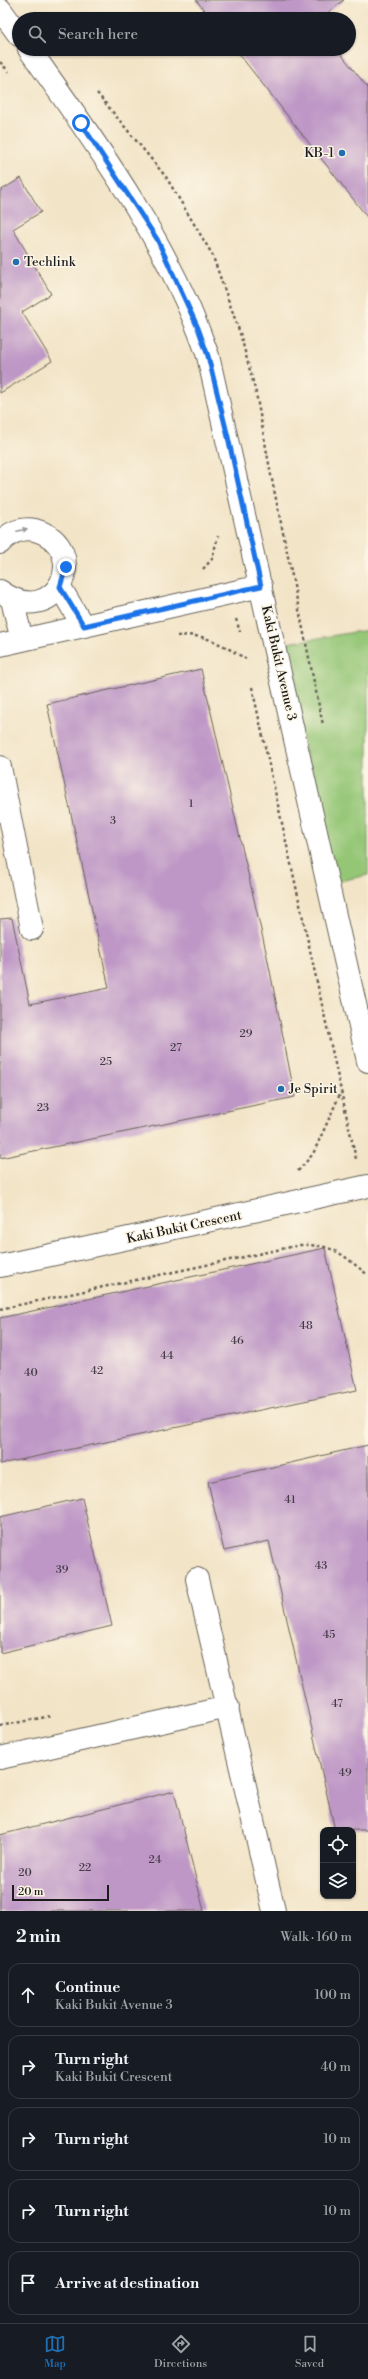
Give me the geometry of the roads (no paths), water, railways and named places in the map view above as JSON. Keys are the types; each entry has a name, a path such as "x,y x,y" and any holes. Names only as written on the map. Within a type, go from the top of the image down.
{"street":[{"path":"0,9 12,25"},
{"name":"Kaki Bukit Avenue 3","path":"34,56 81,123 157,239 198,328 208,356 223,415 368,1061"},
{"path":"0,543 9,534 28,528 47,534 61,548 66,567 60,587 47,599 29,604 6,596"},
{"path":"0,645 261,586"},
{"path":"60,587 84,626"},
{"path":"6,596 22,640"},
{"path":"0,767 32,929"},
{"name":"Kaki Bukit Crescent","path":"0,1266 368,1186"},
{"path":"198,1579 274,1911"},
{"path":"0,1758 228,1707"}],"place":[{"name":"KB-1","path":"342,153"},
{"name":"Techlink","path":"16,262"},
{"name":"Je Spirit","path":"281,1089"}]}
